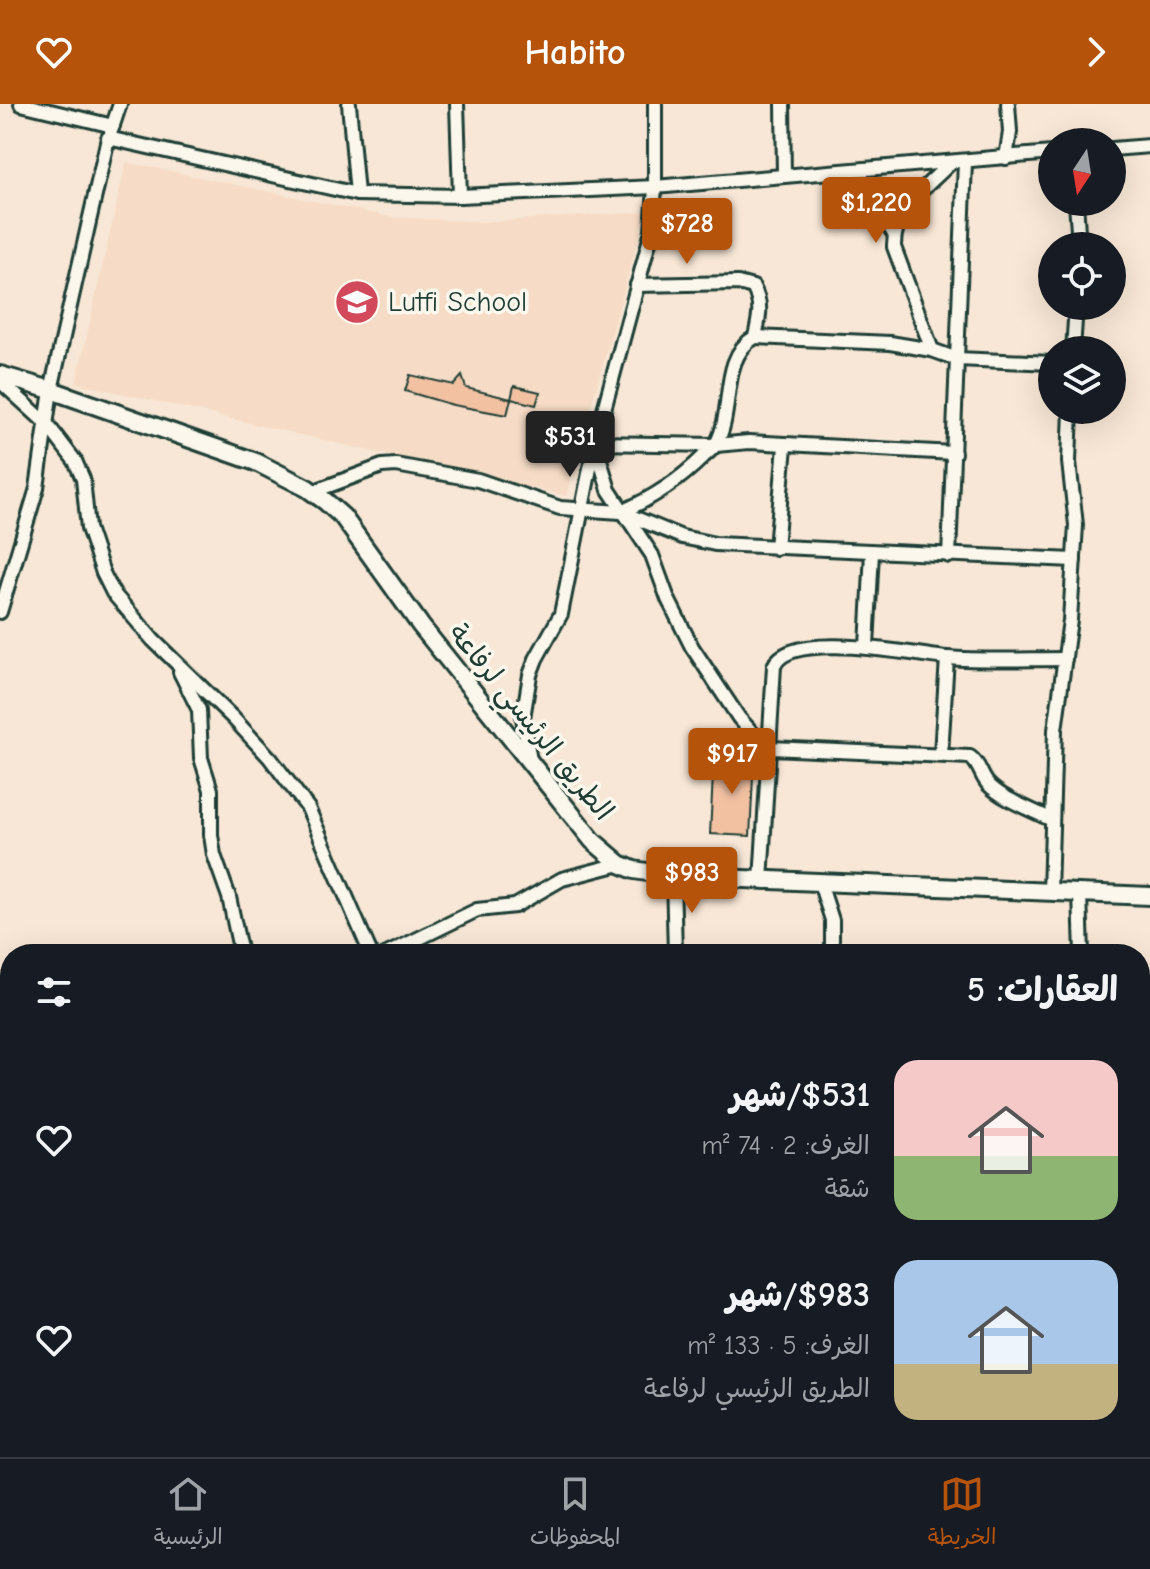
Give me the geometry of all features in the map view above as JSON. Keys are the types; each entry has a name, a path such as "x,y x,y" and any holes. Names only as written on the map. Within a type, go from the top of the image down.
{"street":[{"path":"21,104 110,132 357,194 460,196 655,187 1038,156"},
{"path":"0,612 37,488 51,390 110,132 120,104"},
{"path":"349,104 357,194"},
{"path":"457,104 460,196"},
{"path":"531,766 523,718 530,675 561,614 595,443 652,231 655,104"},
{"path":"783,104 784,175"},
{"path":"1006,158 1010,132 1008,104"},
{"path":"1126,148 1150,146"},
{"path":"949,556 965,162"},
{"path":"932,350 894,247 894,234 907,206 950,163"},
{"path":"839,173 877,208 894,234"},
{"path":"637,285 738,283 753,287 759,298 760,314 755,337"},
{"path":"621,512 675,484 716,445 727,409 734,362 741,345 755,337 828,339 932,350 957,359 1038,362"},
{"path":"0,378 64,443 83,479 88,528 113,593 270,758 308,808 367,944"},
{"name":"الطريق الرئيسي لرفاعة","path":"0,378 51,390 256,462 312,492 343,517 421,626 531,766 593,841 620,864 634,870 673,876 1150,896"},
{"path":"1050,893 1056,717 1074,560 1075,504 1070,487 1070,424"},
{"path":"595,443 716,445 737,442 954,453"},
{"path":"595,443 603,476 621,512 652,555 668,599 692,647 739,718 756,737 771,748 970,757 993,788 1052,820"},
{"path":"776,548 785,446"},
{"path":"312,492 382,466 396,465 478,480 552,506 621,512 682,537 715,544 1074,560"},
{"path":"867,646 872,552"},
{"path":"761,881 776,659 803,650 867,646 947,658 1065,659"},
{"path":"941,754 947,658"},
{"path":"176,662 199,710 201,758 211,790 214,855 229,897 239,944"},
{"path":"408,944 477,910 515,906 562,879 620,864"},
{"path":"673,876 675,944"},
{"path":"820,883 832,920 832,944"},
{"path":"1080,894 1082,944"},
{"path":"415,944 417,940"}],"shaded area":[{"name":"Lutfi School","path":"126,162 391,217 483,222 646,212 566,496 76,383"}],"building":[{"path":"410,375 454,385 462,376 466,388 511,399 507,415 453,405 405,391"},
{"path":"514,386 540,392 536,405 511,399"},
{"path":"714,755 754,757 750,836 710,834"}],"place":[{"name":"Lutfi School","path":"357,302"}]}
